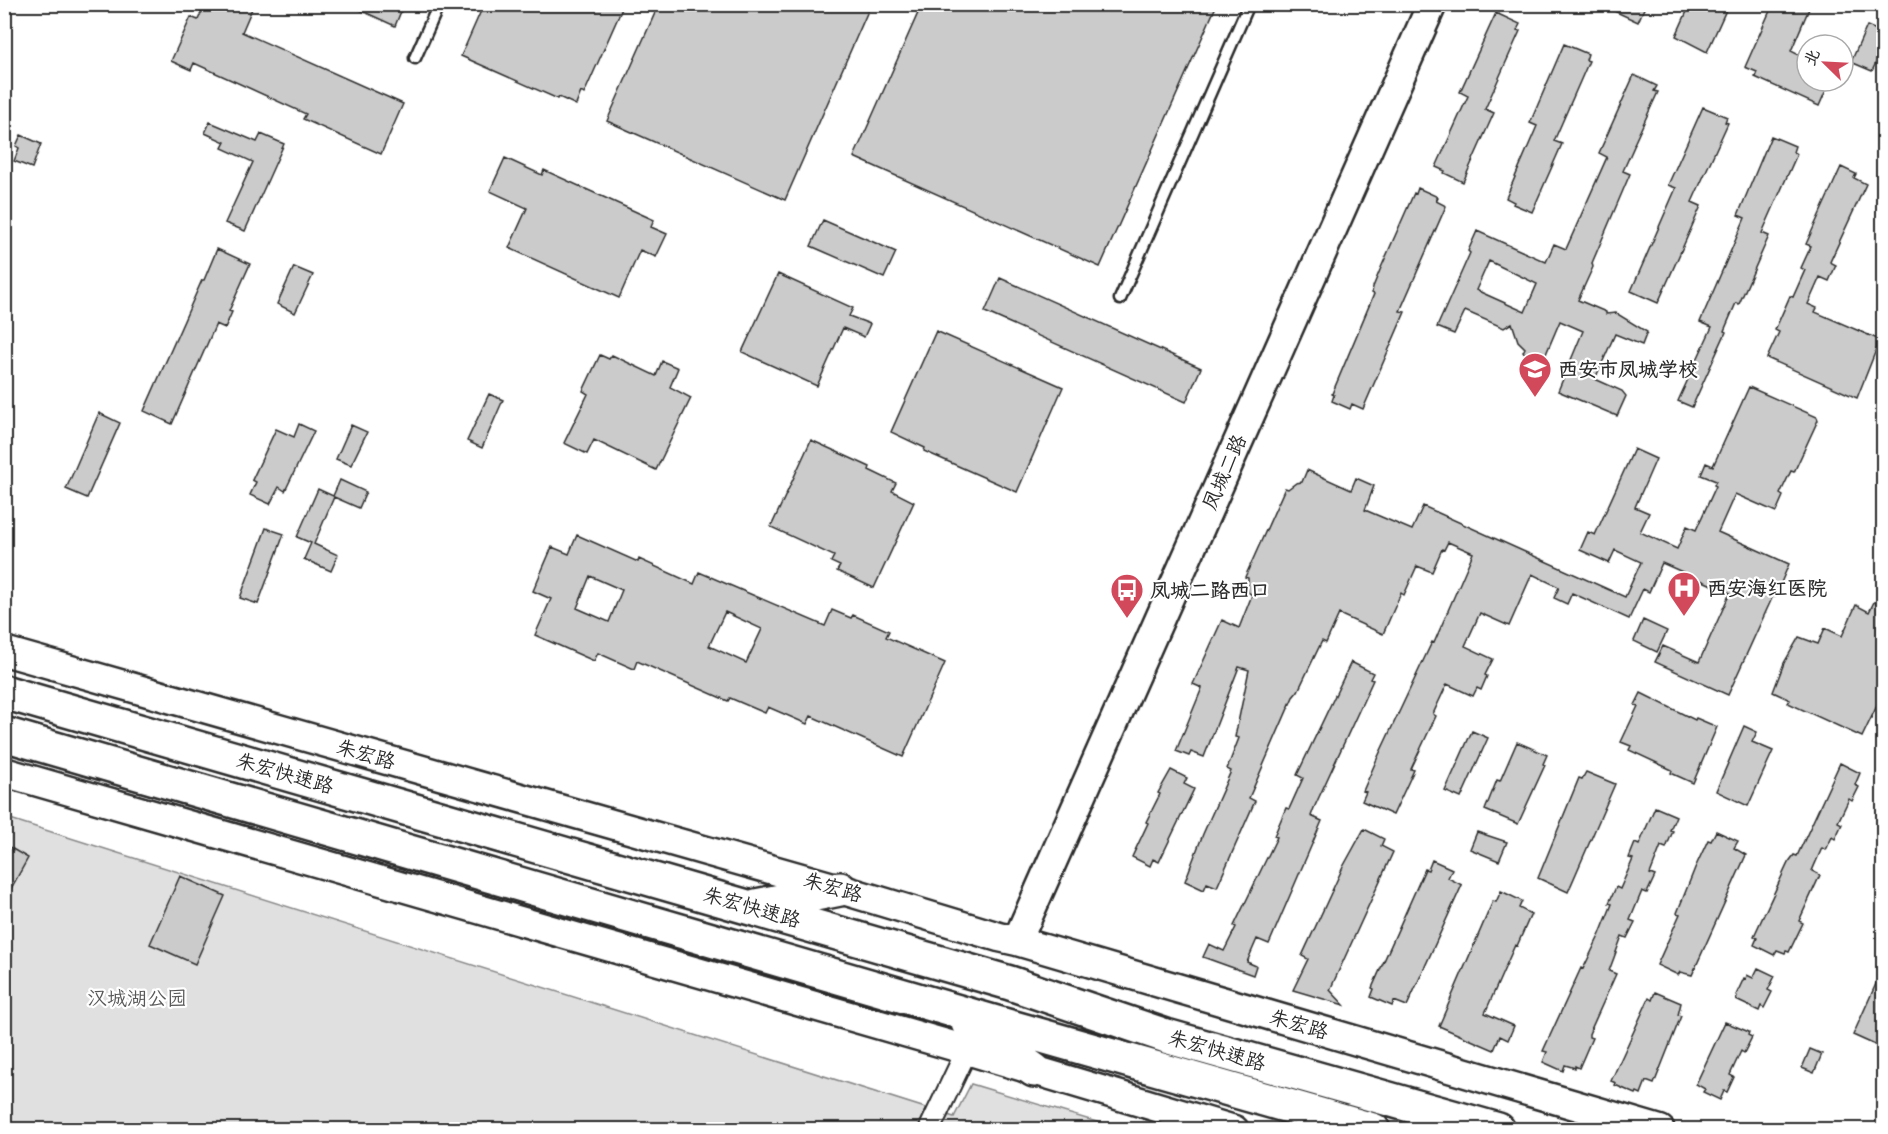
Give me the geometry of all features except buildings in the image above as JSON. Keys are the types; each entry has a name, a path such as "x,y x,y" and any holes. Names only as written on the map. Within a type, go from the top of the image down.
{"highway":[{"name":"朱宏快速路","path":"4,692 751,907 1010,983 1166,1036 1498,1130"},
{"name":"朱宏快速路","path":"4,734 1373,1130"},
{"path":"751,907 840,889"},
{"path":"947,1008 1034,1070"}],"main road":[{"name":"凤城二路","path":"1008,939 1142,612 1414,4"},
{"name":"凤城二路","path":"1008,939 1432,4"},
{"name":"朱宏路","path":"4,651 840,889 1660,1130"},
{"path":"4,772 968,1050 1234,1130"}],"street":[{"path":"929,1130 968,1050"}],"lane":[{"path":"415,58 439,4"},
{"path":"1120,299 1249,4"}],"green space":[{"name":"汉城湖公园","path":"4,817 954,1117 971,1084 1120,1129 5,1129"}],"place":[{"name":"西安市凤城学校","path":"1535,398"},
{"name":"西安海红医院","path":"1684,617"},
{"name":"凤城二路西口","path":"1127,619"}]}
